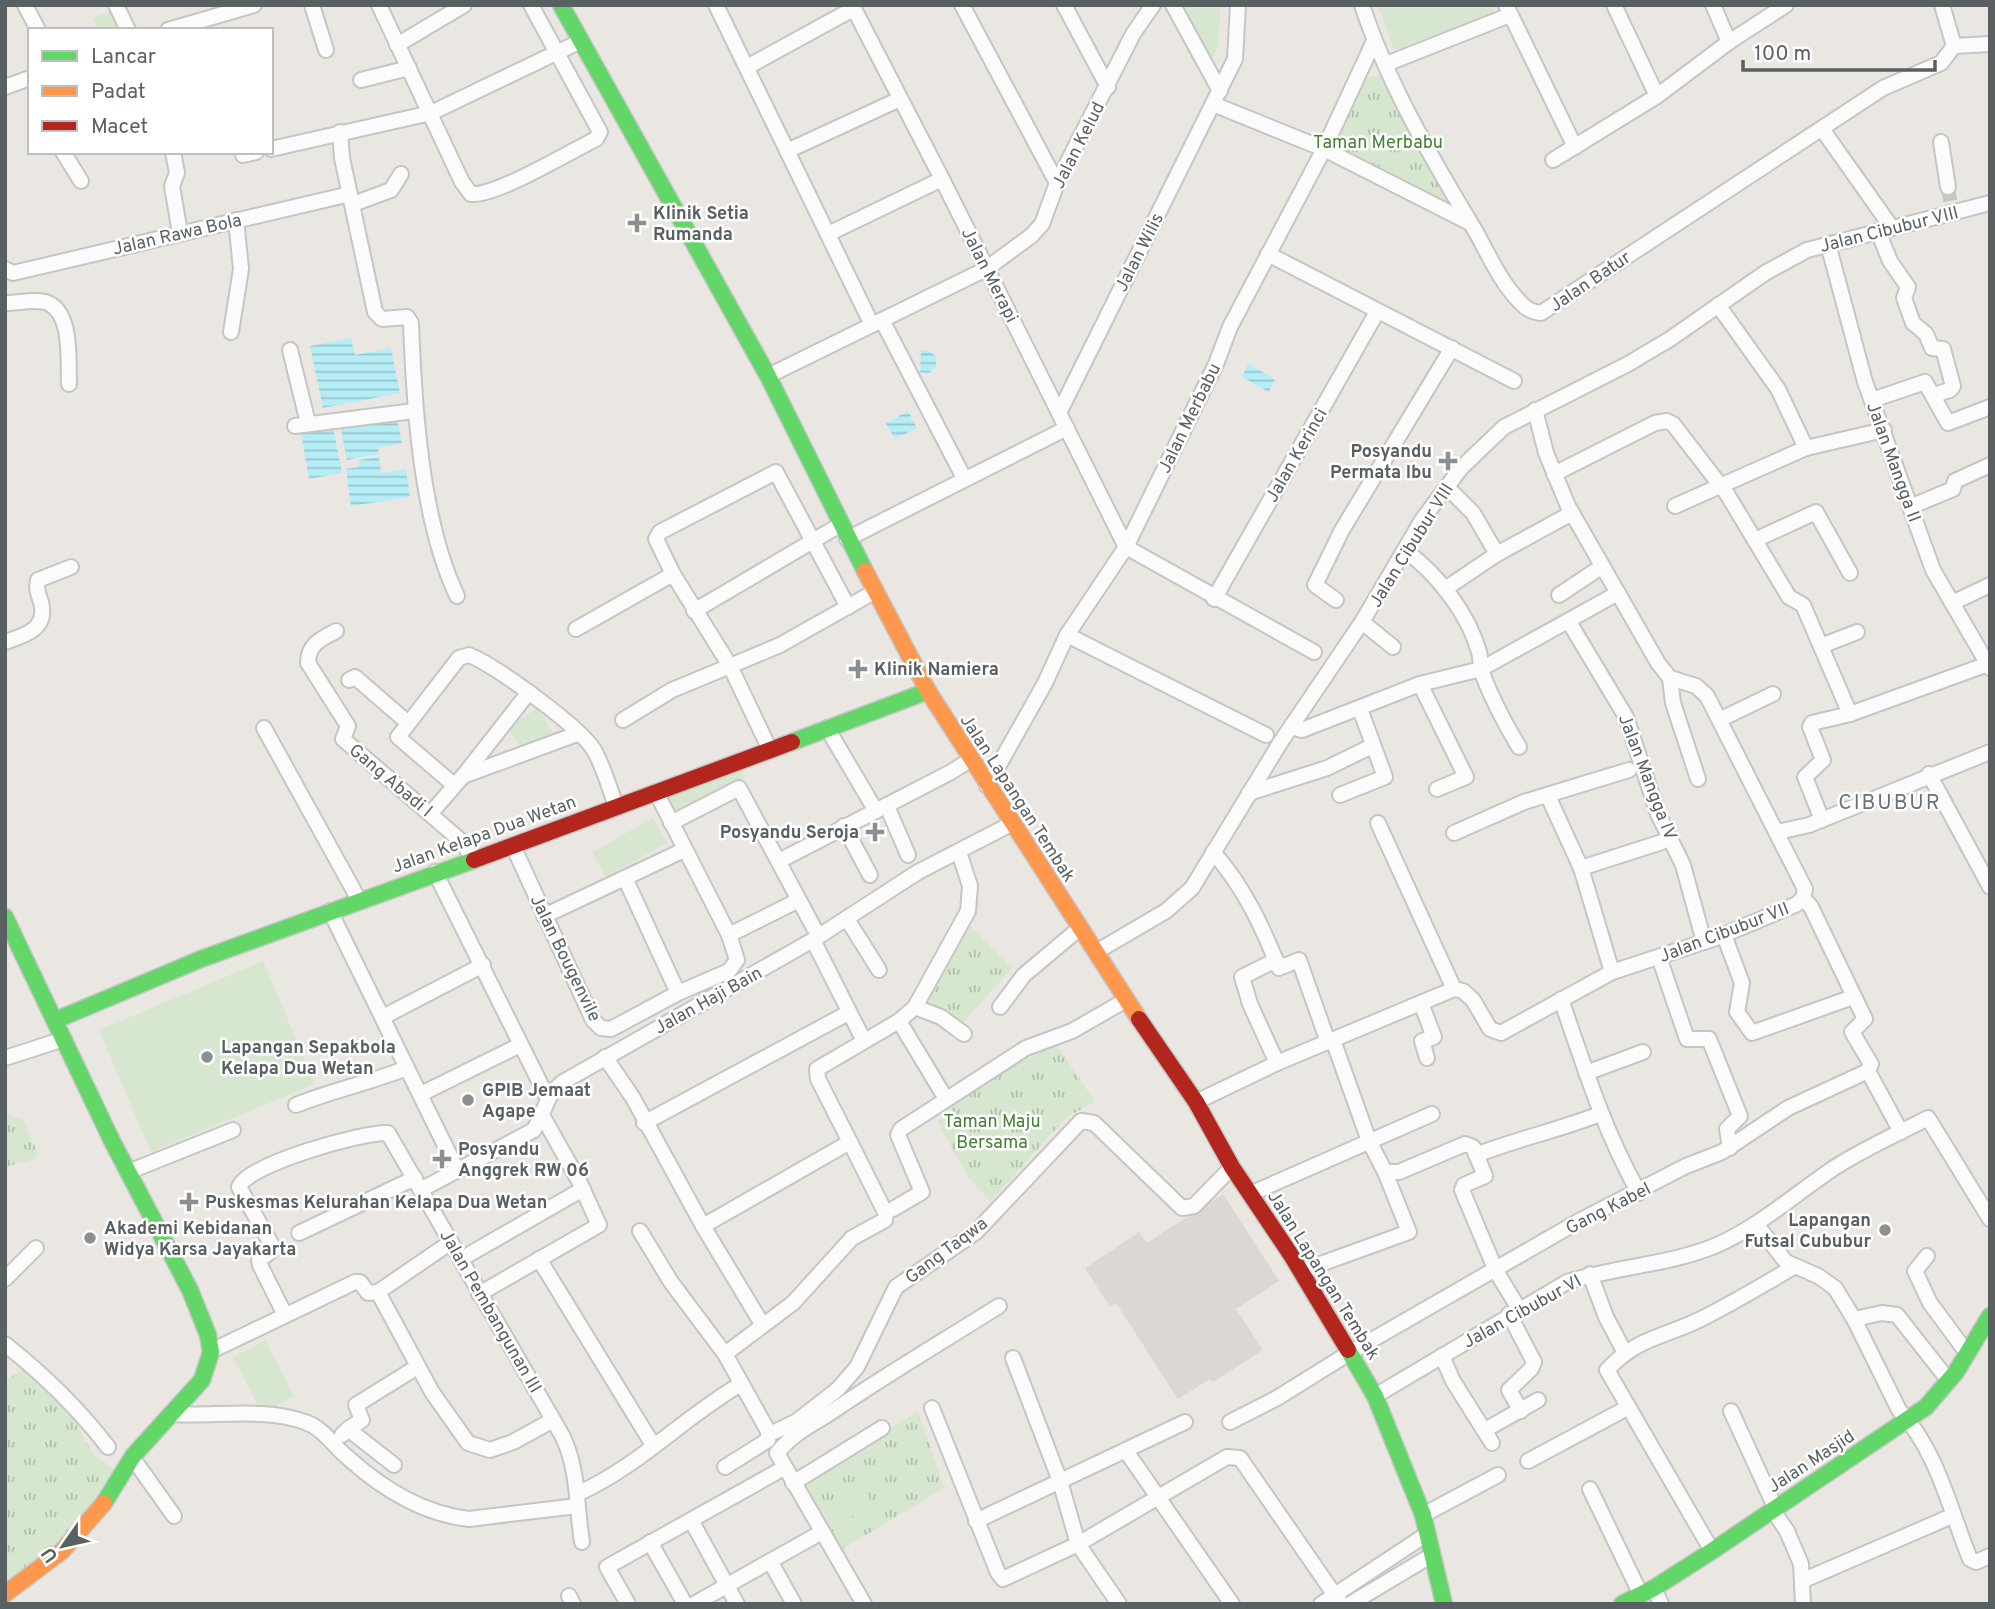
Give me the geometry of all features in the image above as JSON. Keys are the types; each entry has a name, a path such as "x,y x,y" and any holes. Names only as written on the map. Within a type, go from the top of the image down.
{"street":[{"path":"25,5 37,28"},
{"path":"117,5 127,28"},
{"path":"175,28 254,5"},
{"path":"312,5 326,50"},
{"path":"379,5 466,190 477,195 498,188 599,136 599,127 531,5"},
{"path":"397,44 464,5"},
{"name":"Jalan Lapangan Tembak","path":"561,5 768,376 843,532 928,691 1011,824 1196,1102 1232,1167 1351,1352 1375,1396 1423,1515 1444,1604"},
{"path":"716,5 828,234 964,478"},
{"path":"962,5 1057,183"},
{"path":"1064,5 1108,88"},
{"name":"Jalan Kelud","path":"768,376 986,269 1017,250 1042,224 1057,183 1108,88 1133,34 1153,5"},
{"path":"1173,5 1217,98 1471,223"},
{"name":"Jalan Wilis","path":"1059,412 1235,59 1239,37 1238,5"},
{"name":"Jalan Batur","path":"1362,5 1374,41 1495,268 1520,302 1531,311 1541,313 1884,88 1941,63 1954,46"},
{"path":"1614,5 1657,96"},
{"path":"1713,5 1728,42"},
{"path":"1553,160 1657,96 1728,42 1786,5"},
{"path":"1942,5 1954,46 1990,44"},
{"path":"747,67 852,7"},
{"name":"Jalan Merapi","path":"852,7 943,179 1126,547"},
{"path":"1386,64 1508,10 1575,147"},
{"path":"273,149 431,113 559,54 581,41"},
{"name":"Jalan Merbabu","path":"987,786 1045,683 1066,635 1126,547 1269,254 1324,149 1374,41"},
{"path":"360,80 409,68"},
{"path":"5,87 28,79"},
{"path":"787,151 900,99"},
{"path":"1822,129 1885,230 1890,261 1908,287 1904,298 1913,323 1926,334 1932,348 1943,349 1953,386 1950,390 1934,395"},
{"path":"340,132 375,312 382,319 407,317 411,323 415,411 443,564 457,596"},
{"path":"1941,142 1948,187"},
{"path":"64,154 81,181"},
{"path":"173,154 177,173 172,186 180,233"},
{"name":"Jalan Rawa Bola","path":"5,269 13,273 236,220 391,190 401,174"},
{"path":"828,234 943,179"},
{"name":"Jalan Cibubur VIII","path":"1096,952 1181,901 1362,622 1422,520 1479,448 1504,427 1628,364 1783,261 1828,244 1952,209 1990,203"},
{"path":"231,332 241,269 236,220"},
{"name":"Jalan Mangga II","path":"1828,244 1847,322 1872,400 1933,570 1989,666"},
{"path":"1269,254 1514,381"},
{"path":"5,303 40,301 48,303 60,314 68,349 69,384"},
{"path":"1718,305 1778,389 1806,449"},
{"name":"Jalan Kerinci","path":"1214,599 1377,312"},
{"path":"1336,600 1315,585 1342,530 1452,348"},
{"path":"290,350 301,424 415,411"},
{"path":"1872,400 1925,382 1948,423 1990,407"},
{"path":"1535,410 1554,474 1572,513 1658,663 1670,678 1676,715 1698,779"},
{"path":"1554,474 1655,423 1667,421 1673,424 1720,484 1788,597 1801,603 1850,714"},
{"path":"694,611 811,543 843,532 964,478 1067,428"},
{"path":"1675,506 1720,484 1806,449 1884,430"},
{"path":"1910,507 1954,489 1955,481 1990,465"},
{"path":"770,750 730,666 694,611 657,547 656,539 660,532 776,472 811,543 848,607"},
{"path":"1447,487 1473,513 1497,554"},
{"path":"1755,540 1816,512 1850,573"},
{"path":"1445,589 1497,554 1572,513"},
{"path":"1126,547 1214,599 1314,652"},
{"path":"1406,551 1445,589 1474,638 1481,669 1519,747"},
{"path":"5,642 28,634 41,623 43,610 36,587 38,580 71,566"},
{"path":"1559,595 1601,567"},
{"path":"576,629 673,574"},
{"path":"1952,603 1990,585"},
{"path":"623,720 672,690 780,645 874,592"},
{"path":"1292,727 1302,730 1420,684 1481,669 1618,593"},
{"path":"1362,622 1393,647"},
{"name":"Jalan Mangga IV","path":"1569,622 1626,717 1658,814 1683,865 1704,942"},
{"name":"Gang Abadi I","path":"336,631 313,645 308,652 308,663 348,726 343,739 460,839 471,855 471,861"},
{"path":"1821,646 1857,632"},
{"path":"1066,635 1266,735"},
{"path":"458,780 400,740 398,733 459,658 471,656 529,692 594,750 616,806"},
{"path":"1822,820 1805,777 1823,760 1810,727 1989,666"},
{"path":"349,680 356,678 407,722"},
{"name":"Jalan Cibubur VII","path":"1454,989 1468,995 1490,1030 1501,1033 1612,972 1724,935 1797,904 1804,898 1805,888 1721,719 1702,690 1670,678"},
{"path":"1420,684 1465,776 1437,789"},
{"name":"Jalan Kelapa Dua Wetan","path":"56,1020 201,959 928,691"},
{"path":"430,813 529,692"},
{"path":"1721,719 1773,694"},
{"path":"1340,795 1385,777 1360,709"},
{"path":"264,728 359,900"},
{"path":"827,728 881,808 908,855"},
{"path":"458,780 578,734"},
{"path":"1249,793 1327,768 1372,746"},
{"path":"1778,832 1822,820 1929,774 1990,752"},
{"path":"779,861 970,760"},
{"path":"1454,833 1524,802 1629,771"},
{"path":"1929,774 1990,887"},
{"path":"671,823 738,788 779,861 839,987 848,1013 864,1041"},
{"path":"625,878 678,993 732,968 737,955 729,934 656,792"},
{"path":"1548,796 1581,868 1612,972"},
{"path":"1196,1102 1277,1063 1454,989 1378,822"},
{"name":"Jalan Haji Bain","path":"543,1117 548,1100 563,1082 813,934 847,919 918,872 1011,824"},
{"path":"844,825 870,875"},
{"path":"1581,868 1662,842"},
{"name":"Jalan Bougenvile","path":"513,846 593,1020 601,1028 611,1029 661,1005 678,993"},
{"path":"544,916 684,850"},
{"path":"889,1214 886,1214 818,1079 817,1069 899,1021 915,1007 968,911 970,886 959,852"},
{"path":"1213,852 1243,892 1270,941 1279,968 1299,960 1368,1141 1385,1172 1409,1232 1301,1271"},
{"path":"435,872 548,1100"},
{"path":"1804,898 1811,907 1865,1020 1852,1032 1871,1065 1868,1071 1902,1132"},
{"path":"729,934 797,901"},
{"path":"330,911 457,1170"},
{"path":"5,917 128,1172 197,1306 211,1351 209,1367 201,1383 127,1464 110,1494 81,1529 34,1576 5,1594"},
{"path":"847,919 879,970"},
{"path":"1000,1007 1024,975 1080,928"},
{"path":"1724,935 1742,983 1737,1012 1749,1032 1853,996"},
{"path":"1658,957 1687,1039 1709,1039 1732,1089 1740,1116 1727,1129 1730,1148"},
{"path":"1276,960 1242,977 1250,1004 1277,1063"},
{"path":"383,1017 483,965"},
{"path":"1561,999 1616,1154 1639,1193"},
{"path":"725,1354 793,1303 852,1238 922,1192 900,1137 901,1129 1026,1048 1072,1031 1126,1000"},
{"path":"1421,1003 1434,1037 1422,1041 1427,1058"},
{"path":"915,1007 941,1017 964,1034"},
{"path":"644,1124 848,1013"},
{"path":"899,1021 946,1100"},
{"path":"5,1058 64,1039"},
{"path":"421,1094 520,1045"},
{"path":"1586,1073 1643,1052"},
{"path":"605,1057 633,1098 644,1124 762,1324"},
{"path":"296,1105 341,1087 350,1089 407,1068"},
{"name":"Gang Kabel","path":"1230,1422 1278,1398 1351,1352 1579,1221 1639,1193 1686,1166 1730,1148 1788,1108 1868,1071"},
{"path":"1250,1194 1432,1114"},
{"path":"1476,1155 1600,1114"},
{"path":"299,1233 457,1170 527,1135 543,1117 583,1189 598,1226 479,1294"},
{"name":"Jalan Cibubur VI","path":"1375,1396 1514,1311 1567,1282 1590,1275 1674,1260 1719,1244 1756,1224 1837,1166 1928,1118 1990,1219"},
{"name":"Gang Taqwa","path":"768,1435 797,1421 838,1389 857,1367 896,1287 976,1232 1081,1121 1094,1122 1182,1208 1194,1206 1232,1167"},
{"path":"128,1172 233,1130"},
{"name":"Jalan Pembangunan III","path":"285,1315 260,1265 260,1259 274,1249 239,1187 247,1176 304,1153 354,1138 388,1133 419,1183 569,1450 582,1542"},
{"path":"703,1226 850,1142"},
{"path":"1385,1172 1399,1172 1465,1144 1473,1147 1485,1177 1464,1185 1462,1189 1534,1362 1531,1369 1509,1390 1521,1411"},
{"path":"461,1259 583,1189"},
{"path":"1756,1224 1780,1255 1794,1267 1825,1279 1835,1288 1854,1319 1899,1410 1908,1420 1936,1471 1972,1561 1990,1556"},
{"path":"640,1231 671,1282 725,1354 768,1435 768,1440 725,1467"},
{"path":"211,1351 358,1281 368,1293 378,1292 451,1242"},
{"path":"5,1279 36,1248"},
{"path":"1927,1256 1915,1270 1921,1287 1967,1353"},
{"path":"539,1259 653,1445"},
{"path":"1712,1551 1607,1370 1625,1353 1647,1339 1675,1331 1704,1317 1794,1267"},
{"path":"1590,1275 1606,1317 1625,1353"},
{"path":"378,1292 418,1367 463,1438 482,1449 513,1442 553,1420"},
{"path":"628,1604 607,1567 691,1520 780,1462 797,1431 822,1419 855,1395 999,1306"},
{"path":"1854,1319 1882,1313 1896,1315 1949,1381"},
{"name":"Jalan Masjid","path":"1622,1604 1648,1592 1712,1551 1908,1420 1936,1398 1990,1316"},
{"path":"5,1344 42,1373 88,1420 110,1450 127,1464 174,1516"},
{"path":"1442,1356 1453,1381 1489,1437 1538,1400"},
{"path":"1013,1358 1060,1481 1078,1544 1119,1604"},
{"path":"332,1441 362,1420 356,1405 418,1367"},
{"path":"171,1414 294,1419 316,1427 356,1465 392,1491 439,1514 469,1519 578,1500 697,1411 741,1384"},
{"path":"932,1408 976,1521 1003,1579 1078,1544 1227,1457 1240,1458 1337,1599"},
{"path":"1528,1461 1627,1408"},
{"path":"1731,1411 1801,1564 1804,1580 1803,1604"},
{"path":"976,1521 1185,1422"},
{"path":"793,1483 881,1428"},
{"path":"348,1429 394,1465"},
{"path":"1126,1451 1159,1495 1231,1604"},
{"path":"780,1462 864,1604"},
{"path":"1423,1515 1498,1475"},
{"path":"1590,1489 1648,1592 1661,1604"},
{"path":"1804,1580 1952,1516"},
{"path":"691,1520 737,1604"},
{"path":"694,1604 822,1532"},
{"path":"1321,1604 1337,1599 1427,1534"},
{"path":"650,1542 685,1604"},
{"path":"1350,1604 1432,1555"},
{"path":"770,1561 794,1604"}],"shaded area":[{"path":"1223,1194 1279,1281 1236,1309 1263,1350 1213,1382 1210,1379 1178,1399 1116,1303 1110,1307 1085,1268 1139,1232 1147,1243"}],"green space":[{"path":"1173,5 1220,5 1219,46 1205,68"},
{"path":"1378,5 1492,5 1495,13 1394,50"},
{"path":"114,10 122,28 97,28 93,18"},
{"name":"Taman Merbabu","path":"1384,73 1395,93 1393,105 1403,111 1449,198 1432,206 1331,158 1364,79"},
{"path":"538,708 554,735 524,754 507,727"},
{"path":"741,766 744,776 739,786 682,812 666,808 660,794"},
{"path":"653,818 667,843 606,877 592,852"},
{"path":"966,922 1012,968 960,1026 920,1003"},
{"name":"Lapangan Sepakbola Kelapa Dua Wetan","path":"263,961 315,1084 151,1152 99,1030"},
{"name":"Taman Maju Bersama","path":"1056,1044 1095,1102 1067,1117 991,1201 968,1177 937,1121 952,1113 952,1106 997,1075"},
{"path":"5,1114 23,1120 38,1153 32,1160 5,1167"},
{"path":"265,1340 294,1396 262,1413 233,1357"},
{"path":"25,1368 74,1420 93,1454 123,1475 73,1543 38,1560 5,1584 5,1381"},
{"path":"918,1411 944,1488 841,1550 803,1483"},
{"path":"863,1488 873,1505 838,1524 829,1507"}],"water":[{"path":"351,338 355,355 391,348 400,393 323,408 310,346"},
{"path":"921,350 930,351 936,357 936,366 929,373 920,372"},
{"path":"1248,364 1275,379 1269,392 1242,377"},
{"path":"908,411 917,428 895,439 886,423"},
{"path":"396,414 402,443 378,448 379,454 347,460 340,425"},
{"path":"332,422 342,473 309,479 300,428"},
{"path":"379,457 381,473 406,469 410,497 351,506 346,469 359,467 359,460"}],"tunnel":[{"path":"1948,187 1951,206"}],"traffic: fast":[{"path":"561,5 768,376 865,571"},
{"path":"792,742 928,691"},
{"path":"56,1020 201,959 474,860"},
{"path":"5,917 113,1143 190,1290 208,1335 211,1352 202,1380 133,1456 104,1503"},
{"path":"1622,1604 1654,1588 1712,1551 1926,1407 1956,1372 1990,1316"},
{"path":"1348,1350 1375,1396 1423,1515 1444,1604"}],"traffic: slow":[{"path":"865,571 928,691 1139,1019"},
{"path":"5,1594 62,1551 104,1503"}],"traffic: jam":[{"path":"474,860 792,742"},
{"path":"1139,1019 1196,1102 1232,1167 1291,1255 1348,1350"}],"place":[{"name":"Klinik Setia Rumanda","path":"637,223"},
{"name":"Posyandu Permata Ibu","path":"1448,461"},
{"name":"Klinik Namiera","path":"858,669"},
{"name":"Posyandu Seroja","path":"875,832"},
{"name":"Lapangan Sepakbola Kelapa Dua Wetan","path":"207,1057"},
{"name":"GPIB Jemaat Agape","path":"468,1100"},
{"name":"Posyandu Anggrek RW 06","path":"442,1159"},
{"name":"Puskesmas Kelurahan Kelapa Dua Wetan","path":"189,1202"},
{"name":"Lapangan Futsal Cububur","path":"1885,1230"},
{"name":"Akademi Kebidanan Widya Karsa Jayakarta","path":"90,1238"}],"district":[{"name":"CIBUBUR","path":"1890,802"}]}
